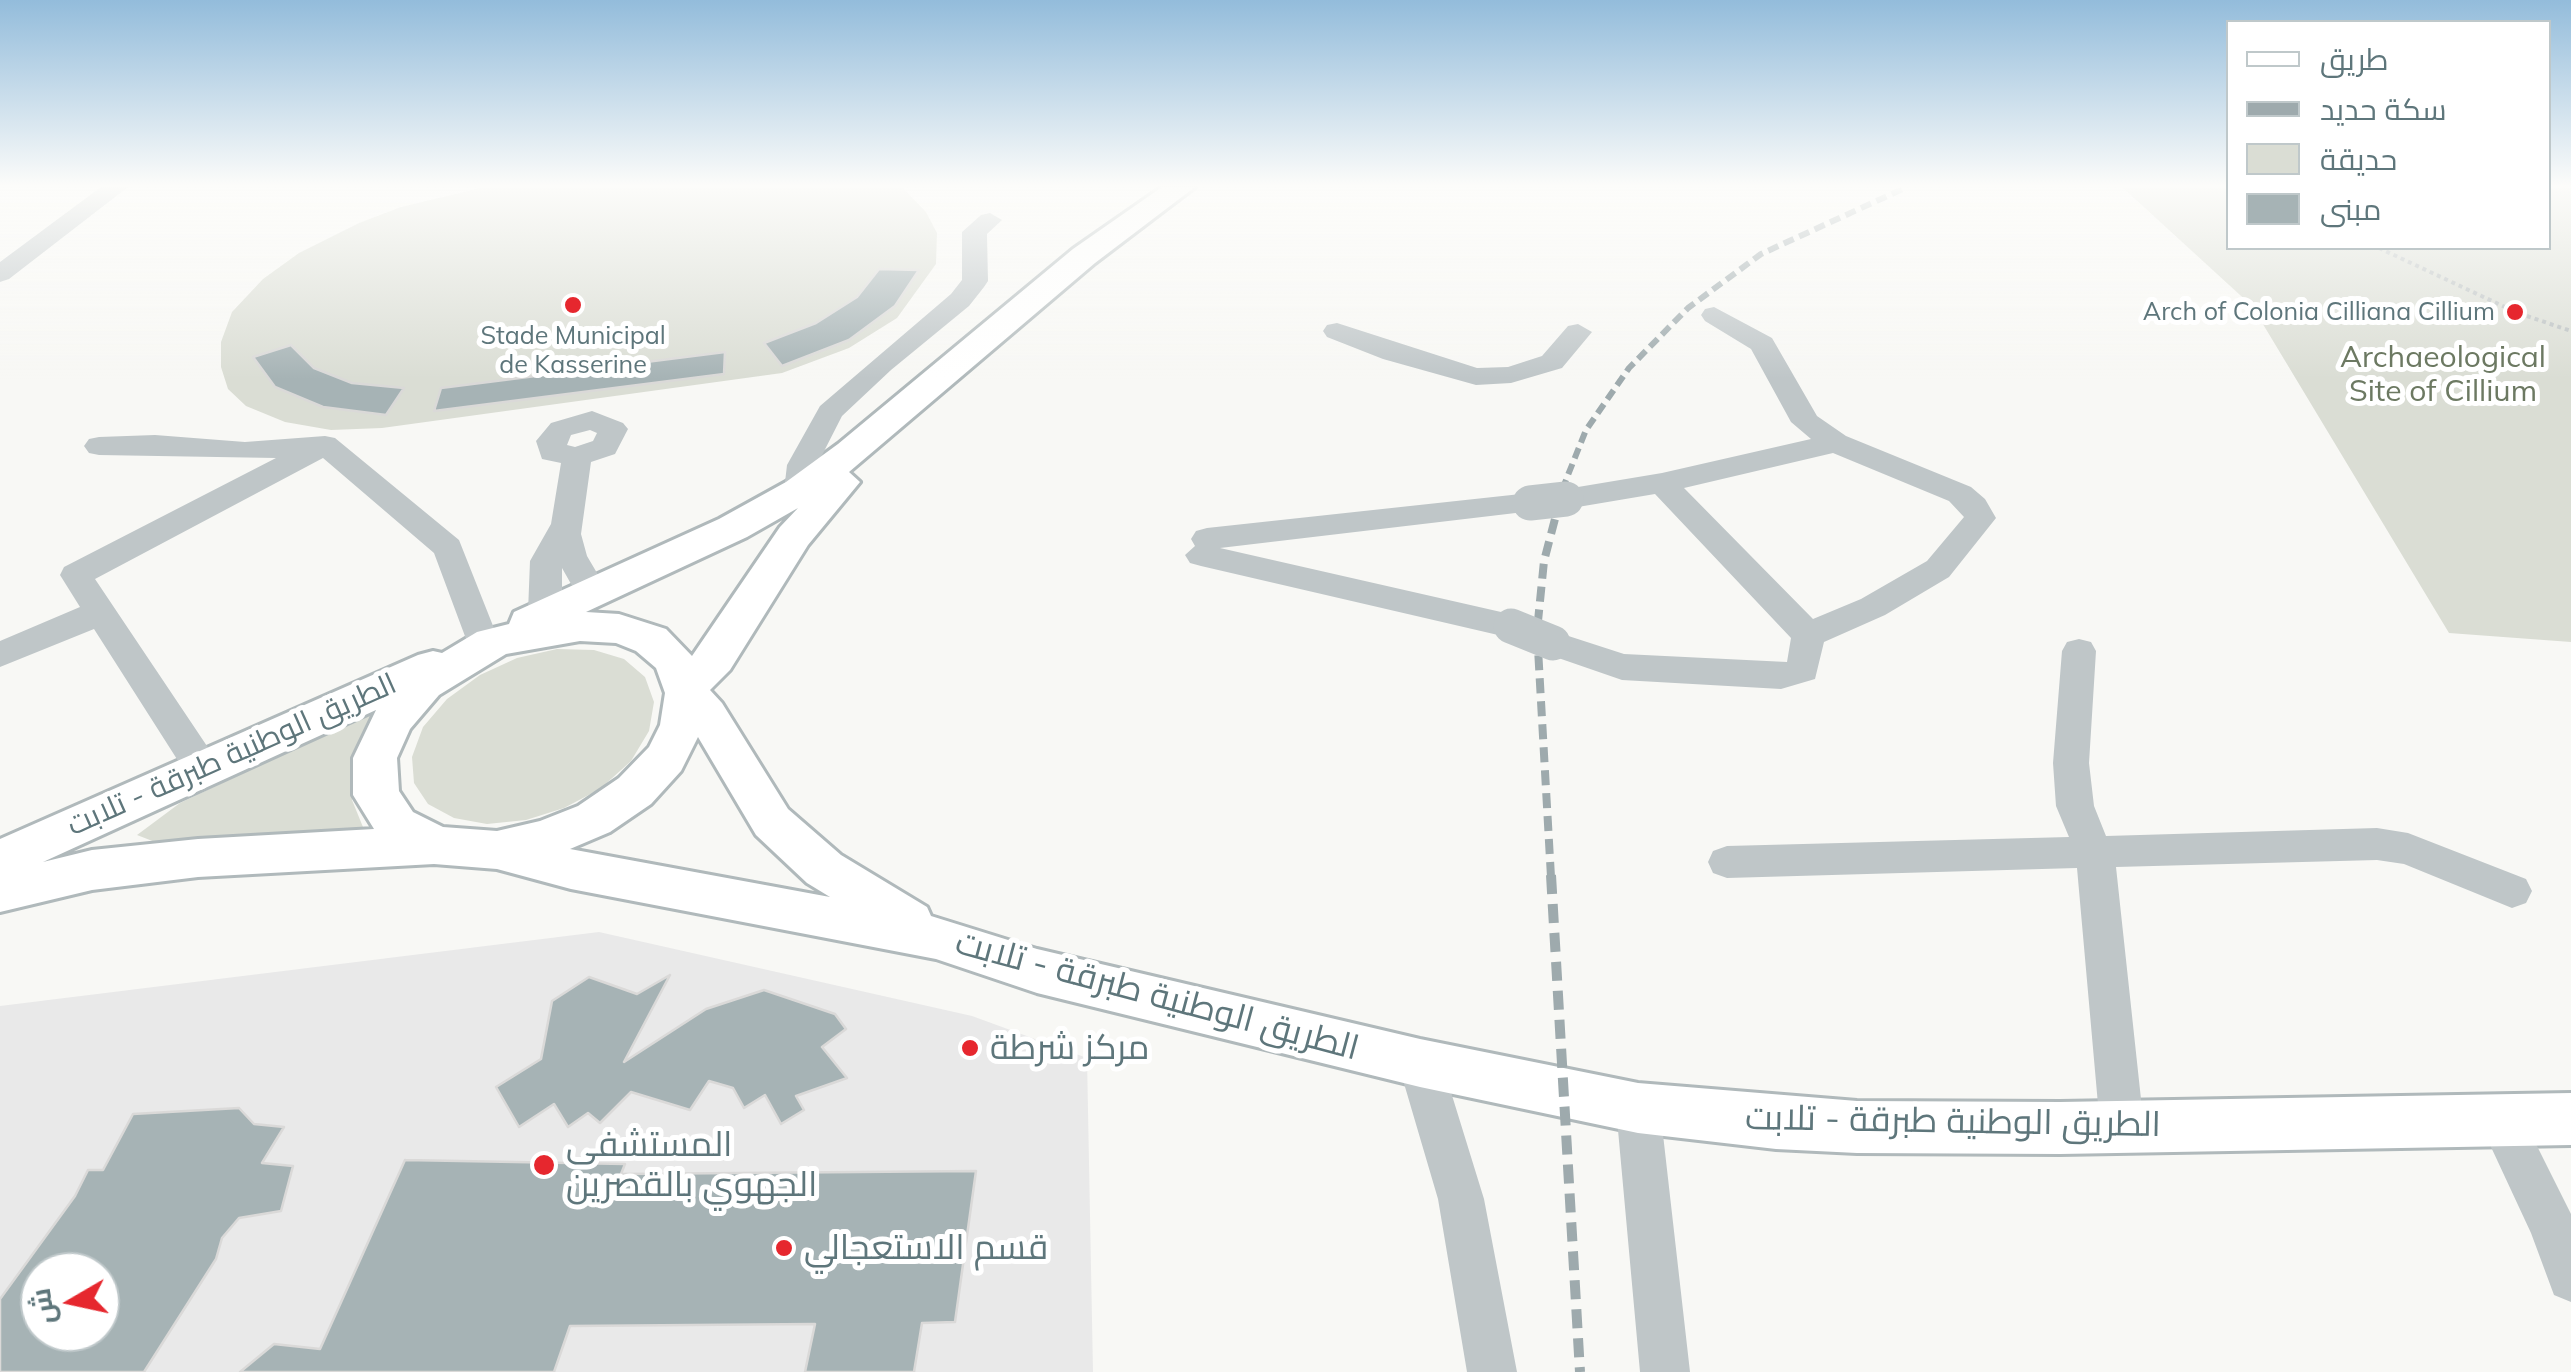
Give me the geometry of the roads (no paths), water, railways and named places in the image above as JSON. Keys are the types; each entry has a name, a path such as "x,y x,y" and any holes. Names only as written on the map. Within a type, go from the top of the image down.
{"main road":[{"path":"481,648 536,631 580,626 619,630 651,640 674,660 686,690 682,725 665,758 634,791 578,826 546,839 497,850 434,845 396,826 376,795 376,758 392,720 424,684 481,648 545,612 733,528 799,491 1091,251"},
{"path":"686,690 714,659 815,509 872,453 1109,251"},
{"name":"الطريق الوطنية طبرقة - تلابت","path":"0,860 414,673 481,648"},
{"name":"الطريق الوطنية طبرقة - تلابت","path":"686,690 707,715 772,822 824,870 936,938"},
{"path":"92,870 95,818"},
{"name":"الطريق الوطنية طبرقة - تلابت","path":"0,892 92,870 198,858 434,845"},
{"name":"الطريق الوطنية طبرقة - تلابت","path":"497,850 571,869 936,938 1037,971 1420,1063 1638,1108 1841,1126 2122,1127 2571,1119"}],"street":[{"path":"0,274 30,251"},
{"path":"799,491 802,465 830,412 881,364 960,300 974,281 974,251"},
{"path":"1714,315 1739,326 1762,344 1806,422 1836,443 1960,494 1974,506 1980,518 1938,569 1874,606 1808,635"},
{"path":"1337,331 1393,353 1476,377 1511,376 1552,362 1578,332"},
{"path":"1808,635 1802,670 1781,676 1622,666 1510,626 1204,547 1662,484 1836,443"},
{"path":"99,446 155,444 246,451 325,444 448,548 481,648"},
{"path":"202,768 76,574 325,444"},
{"path":"577,457 566,523 567,545 591,590"},
{"path":"1662,484 1808,635"},
{"path":"545,612 546,561 566,523"},
{"path":"0,656 101,612"},
{"path":"2079,651 2071,763 2076,806 2095,854 2122,1127"},
{"path":"1727,862 2377,844 2408,848 2512,891"},
{"path":"1420,1063 1461,1199 1492,1372"},
{"path":"1638,1108 1665,1372"},
{"path":"2500,1119 2552,1225 2571,1278"}],"railway":[{"path":"1562,490 1586,430 1629,368 1688,308 1767,251"},
{"path":"1551,877 1537,631 1544,561 1563,488"},
{"path":"1551,875 1580,1372"}],"place":[{"name":"Stade Municipal de Kasserine","path":"573,305"},
{"name":"Arch of Colonia Cilliana Cillium","path":"2515,312"},
{"name":"مركز شرطة","path":"970,1048"},
{"name":"المستشفى الجهوي بالقصرين","path":"544,1165"},
{"name":"قسم الاستعجالي","path":"784,1248"}],"park label":[{"name":"Archaeological Site of Cillium","path":"2443,375"}]}
